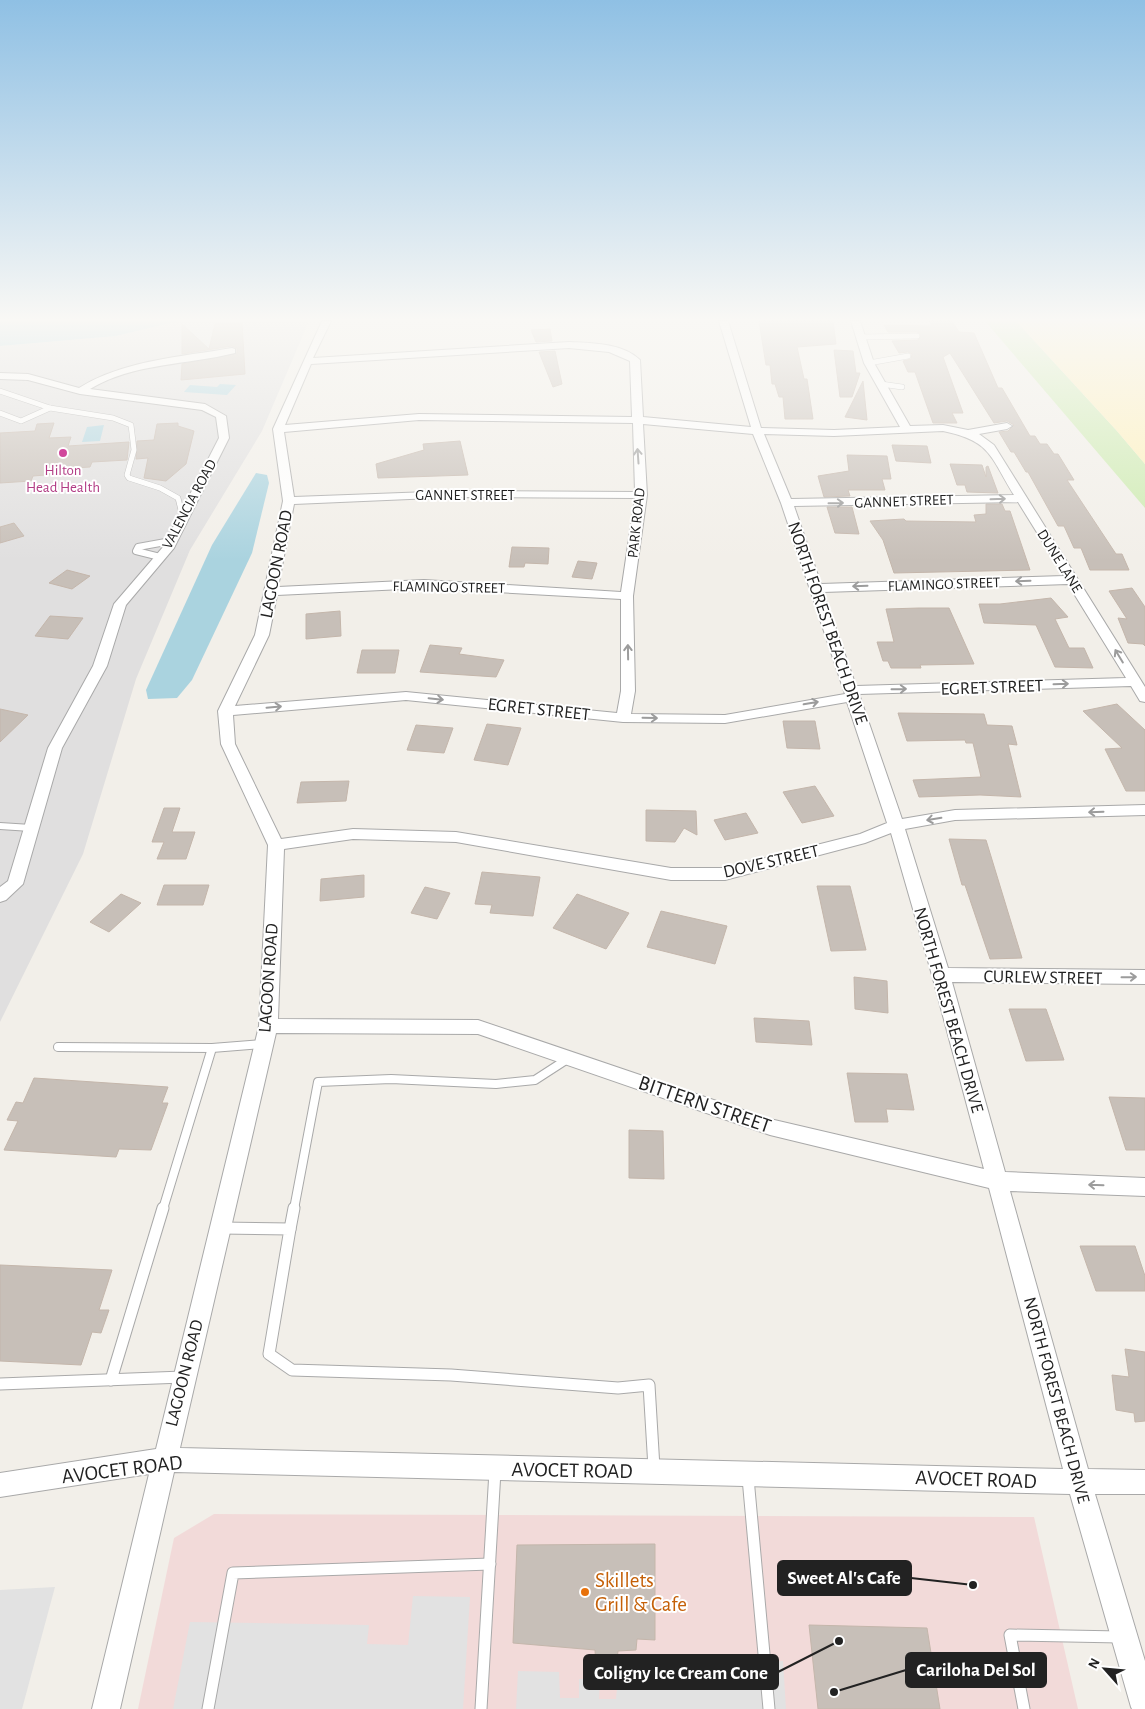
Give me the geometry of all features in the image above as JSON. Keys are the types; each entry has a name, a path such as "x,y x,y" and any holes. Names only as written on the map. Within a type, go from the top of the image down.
{"street":[{"name":"VALENCIA ROAD","path":"0,896 15,884 55,748 100,666 120,604 160,558 172,541 224,438 221,416 205,408 152,401"},
{"path":"290,401 278,429 419,417 636,420 757,431 834,433 943,428 968,433 1006,426"},
{"name":"PARK ROAD","path":"623,718 628,691 627,596 641,496 636,401"},
{"name":"NORTH FOREST BEACH DRIVE","path":"748,401 757,431 787,503 896,825 941,976 1079,1482 1145,1708"},
{"path":"890,401 907,430"},
{"name":"LAGOON ROAD","path":"106,1709 163,1460 266,1035 276,845 228,744 225,711 262,635 289,501 278,429"},
{"name":"DUNE LANE","path":"968,433 989,445 1145,698"},
{"name":"GANNET STREET","path":"289,501 456,494 641,496"},
{"name":"GANNET STREET","path":"787,503 1021,498"},
{"name":"FLAMINGO STREET","path":"816,588 1071,580"},
{"name":"FLAMINGO STREET","path":"271,591 424,584 627,596"},
{"name":"EGRET STREET","path":"225,711 406,696 623,718 726,719 851,693 1134,682"},
{"name":"DOVE STREET","path":"276,845 353,834 456,836 671,874 725,874 865,838 896,825 955,815 1145,810"},
{"name":"CURLEW STREET","path":"941,976 1145,977"},
{"name":"BITTERN STREET","path":"266,1035 478,1027 770,1127 996,1181 1145,1187"},
{"name":"AVOCET ROAD","path":"0,1485 163,1460 1145,1482"}],"lane":[{"path":"30,401 50,408 113,418 132,425 136,438 132,464 127,475 129,478 160,488 178,498 183,518"},
{"path":"0,412 21,421 50,408"},
{"path":"160,558 136,551 138,547 172,541"},
{"path":"0,826 31,828"},
{"path":"58,1047 212,1048 266,1035"},
{"path":"111,1380 212,1048"},
{"path":"569,1058 536,1080 496,1084 391,1079 318,1082 268,1354 292,1370 451,1374 618,1388 649,1385 654,1472"},
{"path":"219,1228 290,1229"},
{"path":"0,1384 183,1378"},
{"path":"481,1709 495,1468"},
{"path":"748,1473 769,1709"},
{"path":"208,1709 233,1573 490,1564"},
{"path":"1024,1709 1010,1635 1125,1638"}],"shaded area":[{"path":"0,401 275,401 262,431 190,550 136,679 83,854 0,1022"},
{"path":"214,1514 1034,1517 1078,1709 138,1709 174,1538"},
{"path":"55,1587 22,1709 0,1709 0,1590"},
{"path":"413,1596 470,1597 463,1709 173,1709 190,1622 369,1625 367,1644 408,1645"},
{"path":"783,1661 786,1709 516,1709 518,1671 559,1672 560,1698 579,1698 579,1679 600,1679 599,1699 616,1699 619,1669"}],"green space":[{"path":"1053,401 1089,401 1117,431 1145,464 1145,508"}],"sand":[{"path":"1089,401 1145,401 1145,464"}],"water":[{"path":"104,425 100,441 82,442 87,427"},
{"path":"256,473 267,475 269,483 252,553 192,680 177,698 148,699 146,690 212,545"}],"building":[{"path":"783,401 810,401 813,419 785,419"},
{"path":"853,401 865,401 867,420 845,417"},
{"path":"925,401 959,401 963,413 952,413 957,423 933,423"},
{"path":"980,401 1009,401 1030,436 1035,436 1040,444 1047,444 1054,454 1058,454 1074,480 1067,480 1116,554 1122,554 1129,570 1090,570 1081,548 1074,548 1064,526 1058,526 1028,472 1026,472 1014,452 1011,452 999,432 1008,431 1014,425 1007,421 994,423"},
{"name":"Hilton Head Health","path":"54,423 49,438 71,437 68,446 129,442 127,460 92,462 90,467 60,469 58,474 33,476 31,481 0,483 0,433 35,431 37,424"},
{"path":"178,423 178,426 194,431 186,464 166,481 144,478 148,458 136,459 137,441 154,440 157,424"},
{"path":"460,441 468,475 378,478 376,464 424,450 423,444"},
{"path":"892,445 927,446 931,463 896,461"},
{"path":"847,455 887,456 891,479 882,479 885,490 848,490 850,496 824,497 818,476 849,471"},
{"path":"950,464 982,465 986,477 986,467 988,466 998,493 967,492 965,485 957,485"},
{"path":"986,504 1002,504 1005,511 1010,511 1030,570 894,573 883,540 870,521 904,519 906,521 976,522 974,515 986,514"},
{"path":"827,507 852,507 859,534 835,533"},
{"path":"14,523 24,536 0,543 0,527"},
{"path":"512,547 549,548 548,564 525,563 524,567 509,567"},
{"path":"578,561 597,563 592,579 572,577"},
{"path":"67,570 90,576 72,589 49,583"},
{"path":"1132,588 1145,607 1145,646 1143,644 1128,643 1118,618 1127,619 1109,591"},
{"path":"1051,598 1068,617 1055,619 1069,648 1084,648 1093,668 1055,667 1036,625 984,623 979,604 1000,604"},
{"path":"949,608 974,664 920,665 921,668 891,668 888,661 883,661 877,642 894,642 886,609"},
{"path":"340,611 341,636 306,639 306,614"},
{"path":"50,616 83,618 68,639 35,636"},
{"path":"430,645 462,648 459,654 504,660 496,677 420,672"},
{"path":"362,650 399,650 395,673 357,673"},
{"path":"1117,704 1145,730 1145,791 1126,791 1105,749 1122,748 1083,711"},
{"path":"0,709 28,715 0,742"},
{"path":"898,713 984,714 987,725 1012,726 1017,745 1008,744 1021,797 980,795 919,797 913,780 981,777 973,743 966,743 965,740 907,741"},
{"path":"783,721 815,721 820,749 787,748"},
{"path":"487,724 521,728 508,765 474,760"},
{"path":"416,725 453,728 444,753 407,750"},
{"path":"349,781 346,801 297,803 301,782"},
{"path":"815,786 834,816 802,823 783,792"},
{"path":"164,808 180,808 172,832 195,832 186,859 157,859 164,842 152,842"},
{"path":"646,810 696,811 697,835 684,828 675,842 646,841"},
{"path":"746,813 758,833 725,840 714,820"},
{"path":"949,839 986,840 1022,958 990,959 965,885 962,885"},
{"path":"482,872 540,877 533,916 490,913 492,905 475,904"},
{"path":"364,875 364,897 320,901 321,879"},
{"path":"164,885 209,885 203,905 157,905"},
{"path":"817,886 850,886 866,950 831,951"},
{"path":"425,887 450,893 437,919 411,913"},
{"path":"121,894 141,903 109,932 90,922"},
{"path":"577,894 629,913 606,949 553,928"},
{"path":"661,911 727,926 715,964 647,947"},
{"path":"854,977 887,981 888,1013 855,1009"},
{"path":"1009,1009 1046,1009 1064,1060 1026,1061"},
{"path":"754,1018 809,1021 812,1045 756,1042"},
{"path":"847,1073 907,1074 914,1110 886,1109 888,1122 855,1122"},
{"path":"34,1078 168,1087 162,1103 168,1103 151,1150 119,1149 116,1157 4,1150 18,1121 7,1120 16,1102 23,1103"},
{"path":"1109,1097 1145,1098 1145,1150 1126,1150"},
{"path":"629,1130 663,1131 664,1179 629,1178"},
{"path":"1080,1246 1135,1246 1145,1276 1145,1291 1096,1291"},
{"path":"0,1265 112,1270 99,1310 109,1310 101,1333 92,1332 81,1365 0,1361"},
{"path":"1125,1349 1145,1352 1145,1421 1135,1422 1134,1413 1116,1410 1112,1375 1129,1377"},
{"name":"Skillets Grill & Cafe","path":"655,1544 655,1640 637,1639 636,1650 618,1651 616,1669 596,1667 595,1650 513,1643 517,1545"},
{"path":"809,1625 927,1628 940,1709 818,1709"}],"place":[{"name":"Hilton Head Health","path":"63,453"},
{"name":"Sweet Al's Cafe","path":"973,1585"},
{"name":"Skillets Grill & Cafe","path":"585,1592"},
{"name":"Coligny Ice Cream Cone","path":"839,1641"},
{"name":"Cariloha Del Sol","path":"834,1692"}]}
